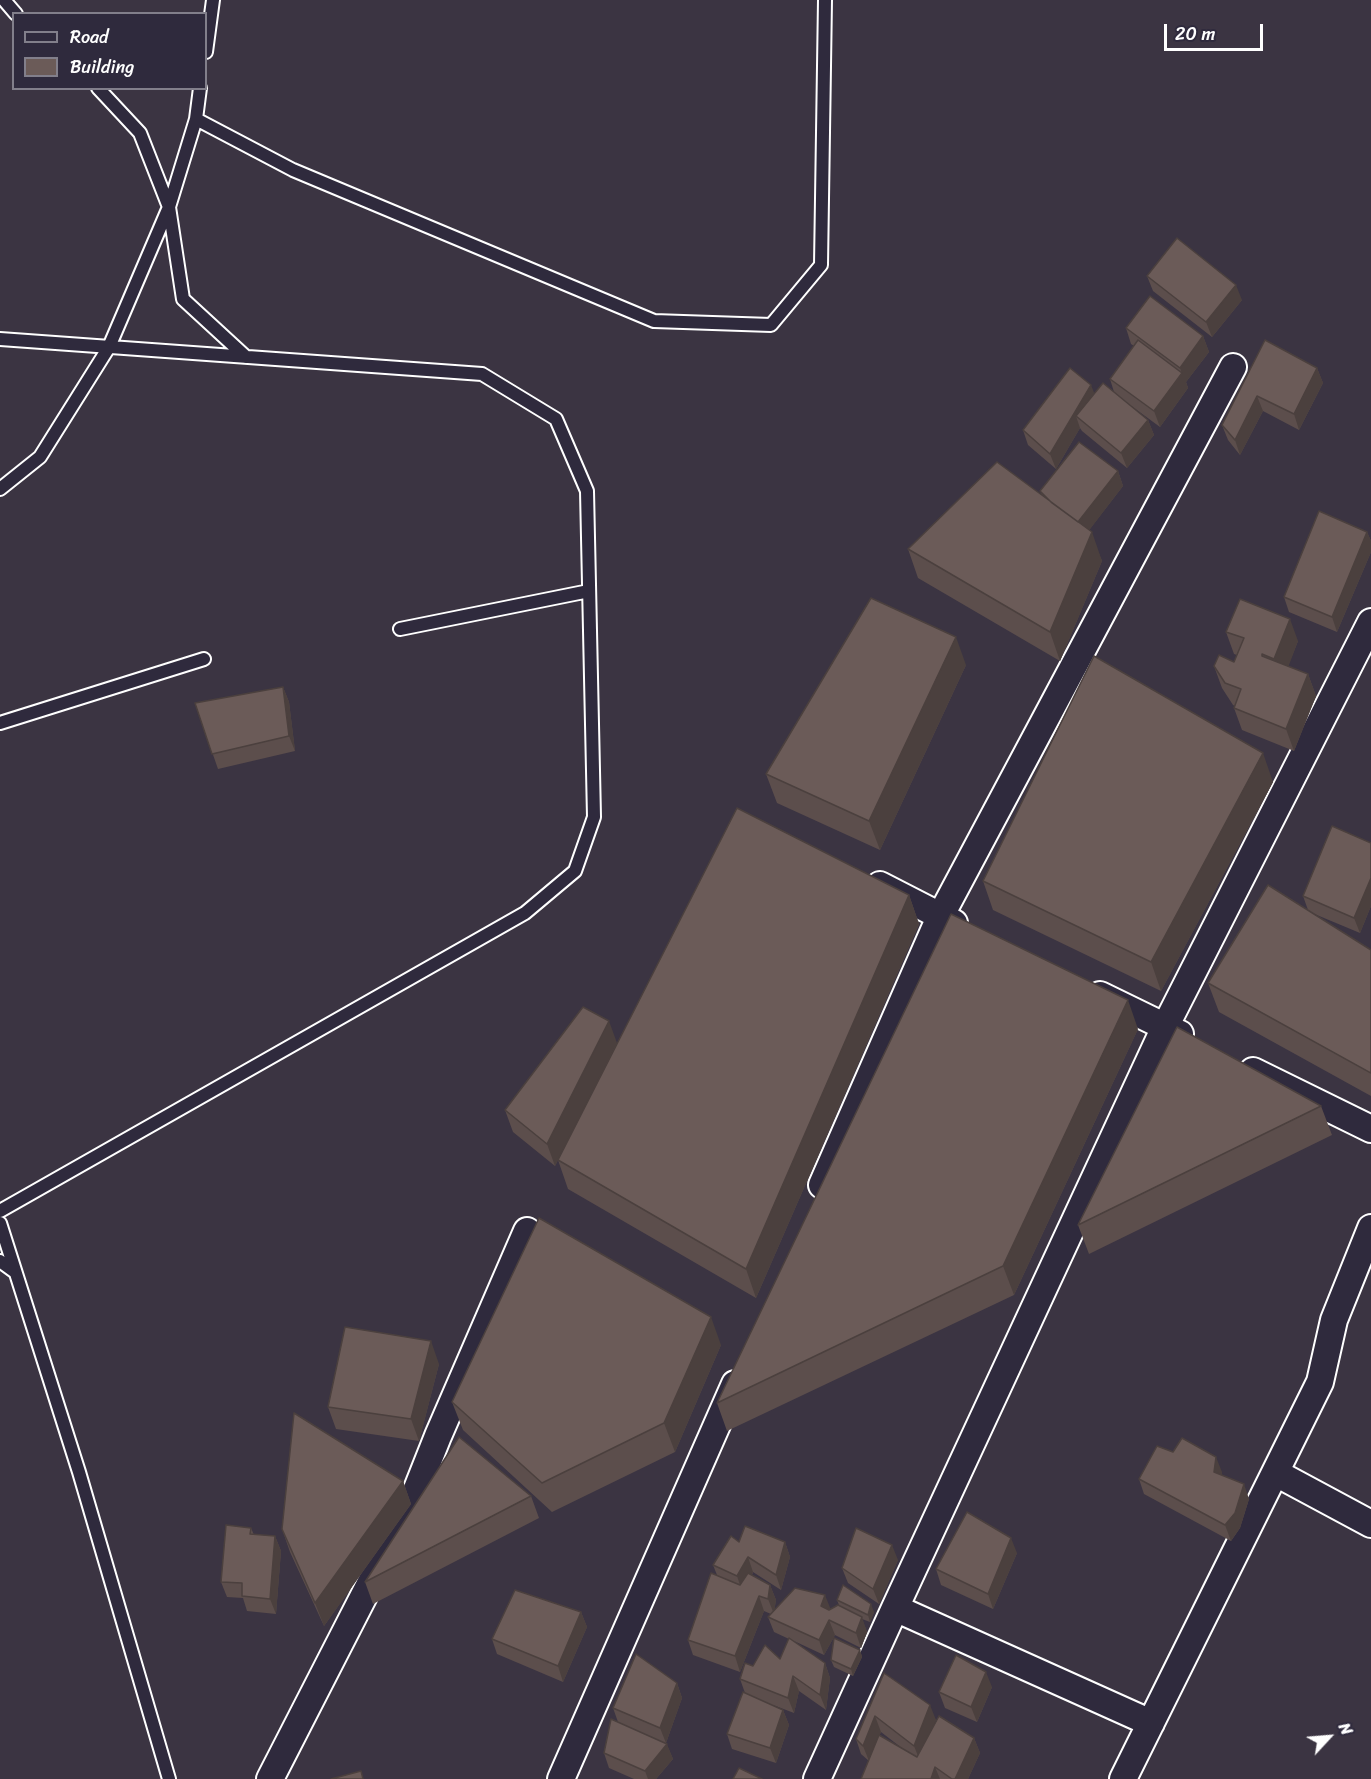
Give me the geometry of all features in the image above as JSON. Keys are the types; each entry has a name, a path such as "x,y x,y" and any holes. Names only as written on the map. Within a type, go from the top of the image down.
{"street":[{"path":"811,1211 940,916 1233,367"},
{"path":"817,1779 1165,1027 1371,622"},
{"path":"860,874 972,932"},
{"path":"1080,985 1196,1042"},
{"path":"1237,1063 1371,1129"},
{"path":"1123,1779 1320,1382 1334,1320 1371,1228"},
{"path":"270,1779 411,1504 527,1231"},
{"path":"561,1779 744,1364"},
{"path":"1276,1473 1371,1524"},
{"path":"895,1608 1151,1723"}],"lane":[{"path":"207,45 213,0"},
{"path":"196,118 293,170 654,321 771,325 821,265 825,0"},
{"path":"100,90 140,133 169,207 183,298 246,357"},
{"path":"0,489 40,457 110,347 169,207 196,118 200,90"},
{"path":"0,339 482,374 556,419 586,491 594,817 575,871 525,913 0,1211"},
{"path":"400,629 589,591"},
{"path":"0,723 204,659"},
{"path":"0,1223 79,1472 169,1779"},
{"path":"0,1261 15,1272"}],"building":[{"path":"1177,238 1236,285 1206,322 1147,276"},
{"path":"1150,296 1203,336 1180,368 1126,328"},
{"path":"1138,340 1182,373 1154,411 1110,379"},
{"path":"1265,340 1317,368 1294,414 1257,396 1235,440 1222,425"},
{"path":"1070,368 1091,385 1050,454 1023,430"},
{"path":"1103,383 1148,420 1121,453 1076,416"},
{"path":"1079,442 1118,471 1078,522 1040,491"},
{"path":"997,462 1092,532 1050,632 908,549"},
{"path":"1319,511 1367,532 1332,617 1284,597"},
{"path":"871,598 956,637 869,821 766,774"},
{"path":"1240,599 1290,619 1274,659 1262,654 1262,656 1308,674 1286,729 1234,708 1241,689 1225,683 1214,666 1219,655 1234,662 1244,638 1226,632"},
{"path":"1094,656 1263,753 1151,962 983,881"},
{"path":"283,687 289,736 212,754 195,703"},
{"path":"737,808 909,895 746,1269 558,1160"},
{"path":"1332,826 1371,843 1371,878 1354,918 1303,896"},
{"path":"1268,885 1371,950 1371,1073 1208,983"},
{"path":"951,914 1128,1000 1003,1266 717,1403"},
{"path":"583,1007 609,1021 547,1144 505,1110"},
{"path":"1177,1027 1321,1106 1078,1225"},
{"path":"539,1218 711,1317 664,1423 542,1483 452,1402"},
{"path":"345,1327 431,1341 411,1419 328,1407"},
{"path":"294,1413 403,1481 315,1603 282,1529"},
{"path":"459,1437 531,1496 365,1582"},
{"path":"1182,1438 1216,1457 1214,1472 1244,1484 1235,1513 1225,1525 1139,1479 1157,1446 1173,1452"},
{"path":"967,1512 1011,1538 988,1594 936,1569"},
{"path":"226,1525 251,1528 250,1534 275,1536 270,1599 242,1596 242,1583 221,1582"},
{"path":"745,1526 785,1542 776,1575 748,1557 737,1576 713,1565 731,1536 739,1542"},
{"path":"856,1528 892,1545 873,1589 842,1568"},
{"path":"711,1573 740,1585 748,1573 770,1585 768,1599 759,1596 735,1656 688,1640"},
{"path":"843,1585 871,1604 868,1615 837,1600"},
{"path":"795,1588 825,1595 821,1606 829,1610 838,1605 862,1617 856,1633 829,1620 819,1640 768,1617"},
{"path":"515,1590 581,1612 558,1666 492,1639"},
{"path":"789,1638 825,1663 820,1695 793,1676 788,1698 740,1679 745,1663 753,1666 765,1645 780,1659"},
{"path":"834,1638 860,1650 851,1669 831,1660"},
{"path":"636,1654 677,1683 660,1728 613,1708"},
{"path":"956,1655 986,1672 971,1707 939,1692"},
{"path":"884,1673 930,1705 914,1746 875,1716 863,1746 856,1739"},
{"path":"743,1692 783,1710 770,1748 727,1734"},
{"path":"939,1716 974,1738 955,1779 935,1767 931,1779 861,1779 879,1735 917,1757"},
{"path":"611,1719 667,1744 645,1771 604,1753"},
{"path":"739,1768 762,1779 733,1779"},
{"path":"361,1771 363,1779 331,1779"}]}
